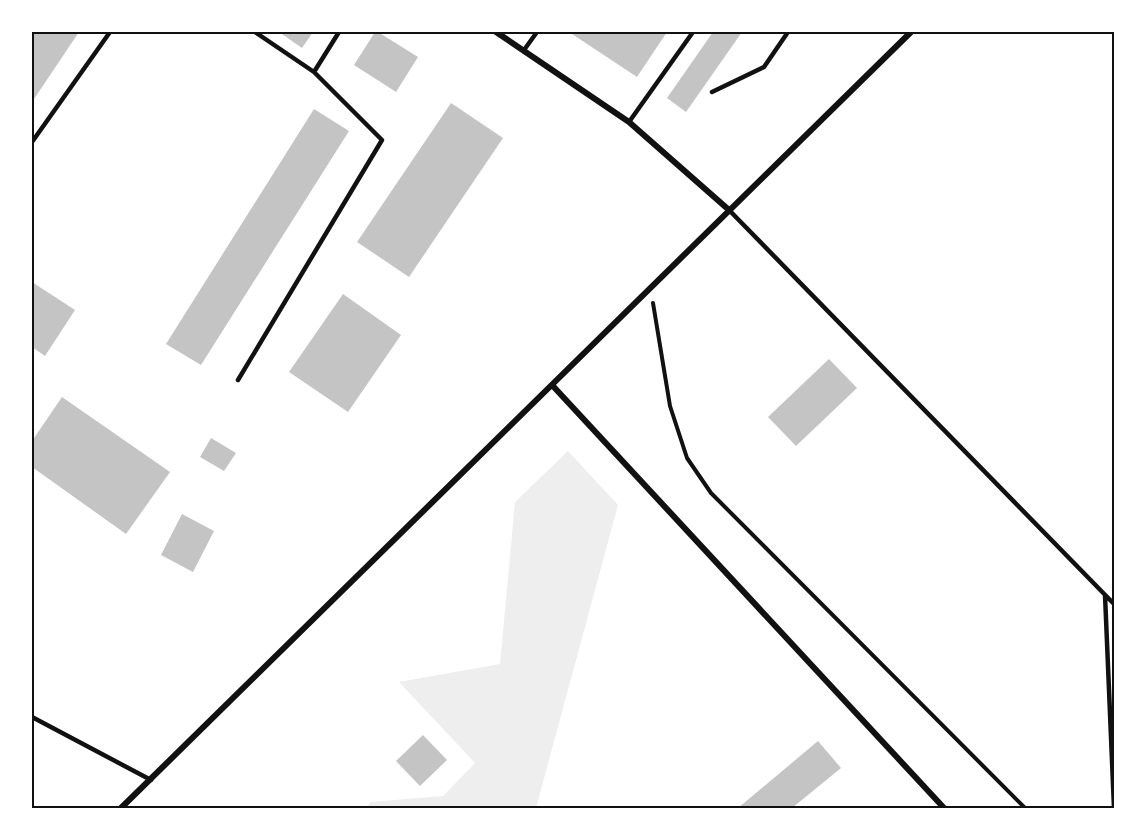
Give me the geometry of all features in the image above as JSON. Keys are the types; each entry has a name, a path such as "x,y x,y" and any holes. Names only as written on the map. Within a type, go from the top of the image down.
{"street":[{"path":"496,32 629,122 729,210"},
{"path":"121,808 911,32"},
{"path":"552,384 944,808"}],"lane":[{"path":"32,142 110,32"},
{"path":"238,380 382,140 314,72 255,32"},
{"path":"314,72 339,32"},
{"path":"524,50 537,32"},
{"path":"629,122 693,32"},
{"path":"712,92 764,67 788,32"},
{"path":"729,210 1114,604"},
{"path":"1106,595 1114,808"},
{"path":"32,717 151,780"}],"path":[{"path":"650,288 670,406 687,458 711,493 1025,808"}],"shaded area":[{"path":"568,451 618,505 536,808 367,808 370,802 443,796 475,763 399,682 500,664 515,502"}],"building":[{"path":"32,32 79,32 32,102"},
{"path":"279,32 313,32 302,48"},
{"path":"375,32 418,57 396,92 354,65"},
{"path":"569,32 667,32 637,77"},
{"path":"713,32 742,32 686,112 667,98"},
{"path":"451,103 503,138 409,277 357,242"},
{"path":"314,109 349,131 201,365 166,344"},
{"path":"32,282 75,310 45,356 32,347"},
{"path":"343,294 401,335 348,412 289,372"},
{"path":"829,359 857,388 796,446 768,417"},
{"path":"62,397 170,472 126,534 32,467 32,441"},
{"path":"211,438 236,453 224,471 200,457"},
{"path":"182,514 214,531 193,572 161,555"},
{"path":"423,735 447,760 420,786 396,761"},
{"path":"818,741 841,768 792,808 738,808"}]}
